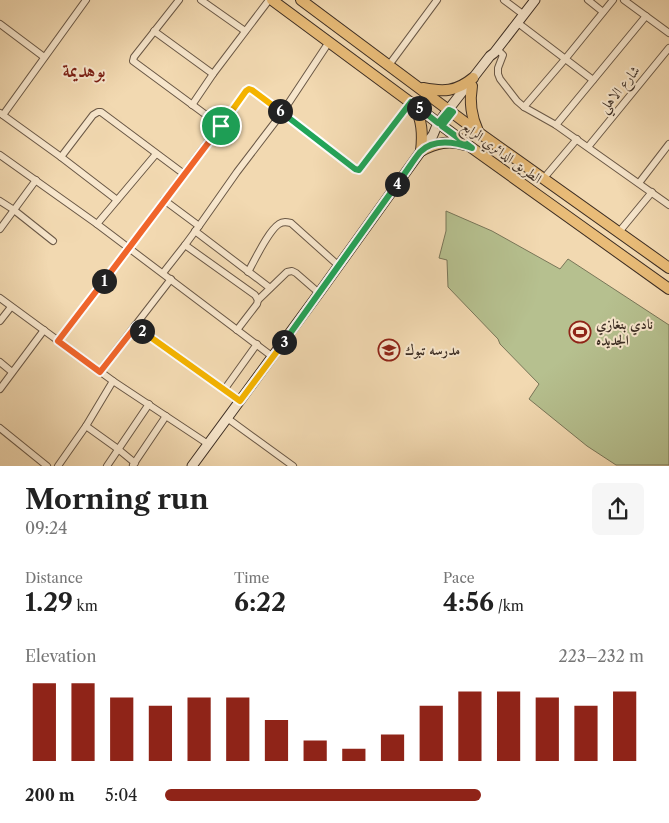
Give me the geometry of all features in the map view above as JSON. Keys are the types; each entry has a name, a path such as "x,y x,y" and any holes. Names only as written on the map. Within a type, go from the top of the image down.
{"main road":[{"name":"الطريق الدائري الرابع","path":"271,0 440,125 669,289"},
{"name":"الطريق الدائري الرابع","path":"301,0 478,132 619,232 667,262"},
{"path":"192,466 339,266 432,135 493,58 496,51 535,0"},
{"path":"419,88 437,91 446,90 473,82"},
{"path":"473,82 470,96 471,112 478,132"},
{"path":"412,103 418,112 422,130 421,151"},
{"path":"421,151 430,146 450,142 472,148"}],"street":[{"path":"85,0 1,114 61,156 117,200"},
{"path":"179,0 132,61 221,126"},
{"path":"201,0 245,31"},
{"path":"192,105 245,31 271,0"},
{"path":"389,65 437,0"},
{"path":"504,0 521,19 593,80"},
{"path":"588,0 603,12"},
{"path":"524,107 613,0"},
{"path":"624,0 669,33"},
{"path":"556,125 646,16"},
{"path":"0,24 44,57"},
{"path":"154,31 213,74"},
{"path":"162,273 282,113 328,42"},
{"name":"شارع الاهلي","path":"588,147 669,48"},
{"path":"496,51 503,55 498,68 500,79 517,102 577,139 669,205"},
{"path":"58,341 246,91 252,90 355,169 359,170 412,103"},
{"path":"61,156 93,115 101,112 184,174"},
{"path":"544,178 577,139"},
{"path":"639,183 669,144"},
{"path":"97,224 156,154"},
{"path":"0,155 97,224 273,357"},
{"path":"0,229 36,180"},
{"path":"619,232 652,192"},
{"path":"164,200 248,272 270,288"},
{"path":"0,201 52,241"},
{"path":"248,272 271,232 279,224 286,221 291,223 339,266"},
{"path":"184,245 255,294 258,300"},
{"path":"237,330 258,300 286,272 292,272 320,292"},
{"path":"100,372 171,279"},
{"path":"0,298 100,372 208,444"},
{"path":"0,321 11,307"},
{"path":"136,326 240,401"},
{"path":"0,389 44,330"},
{"path":"224,390 256,344"},
{"path":"0,362 12,372"},
{"path":"58,466 114,381"},
{"path":"107,466 149,404"},
{"path":"86,426 118,449 134,464 166,416"},
{"path":"227,418 284,463 293,466"},
{"path":"0,428 38,463 47,466"}],"green space":[{"name":"نادي بنغازي الجديده","path":"446,211 492,231 560,269 568,259 669,325 669,465 616,465 587,446 529,399 539,384 448,287 447,260 439,258 446,231"}],"place":[{"name":"نادي بنغازي الجديده","path":"580,332"},
{"name":"مدرسه تبوك","path":"389,350"}],"district":[{"name":"بوهديمة","path":"84,70"}],"route":[{"path":"249,89 355,169 359,170 411,102 438,123 449,110 453,112 442,126 472,148 450,142 430,146 421,151 240,401 136,326 100,372 58,341 221,126 249,89"}]}
